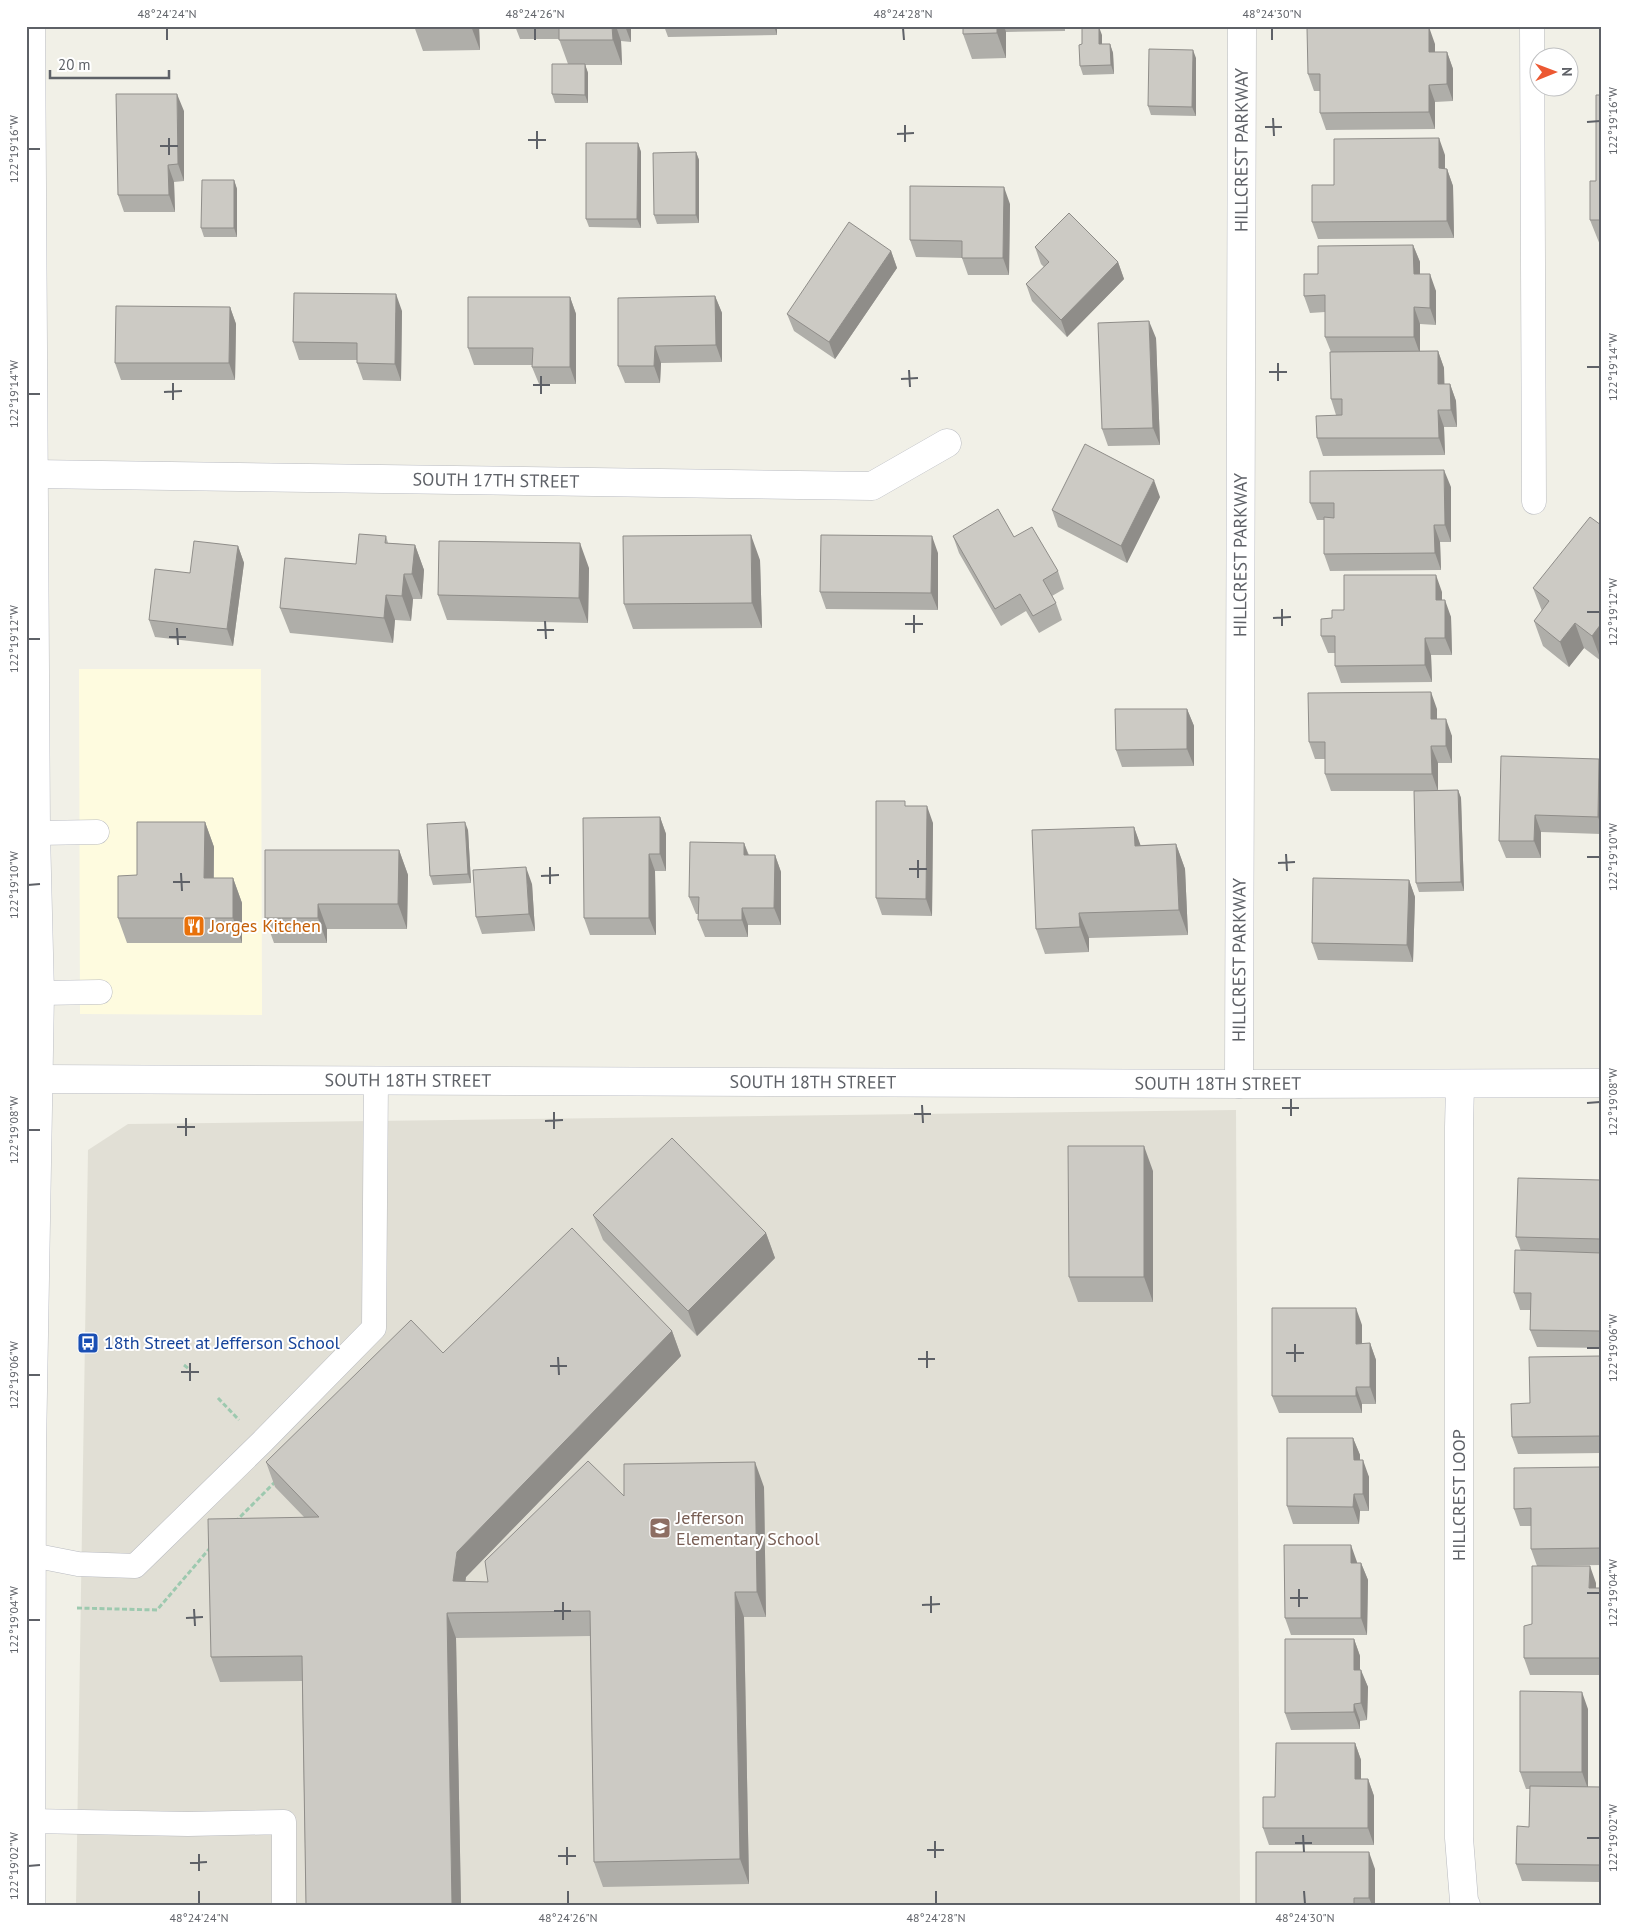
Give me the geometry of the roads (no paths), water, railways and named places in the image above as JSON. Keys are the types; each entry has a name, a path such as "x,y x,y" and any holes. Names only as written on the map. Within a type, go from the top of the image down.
{"street":[{"path":"31,26 34,474 31,700 40,993 32,1079 29,1555 31,1905"},
{"name":"HILLCREST PARKWAY","path":"1239,1084 1242,26"},
{"name":"SOUTH 17TH STREET","path":"34,474 872,486 947,443"},
{"name":"SOUTH 18TH STREET","path":"32,1079 1460,1085 1601,1083"},
{"name":"HILLCREST LOOP","path":"1460,1085 1458,1127 1459,1838 1464,1901 1466,1905"}],"lane":[{"path":"1532,26 1534,502"},
{"path":"36,833 98,832"},
{"path":"40,993 100,992"},
{"path":"29,1555 78,1564 135,1566 262,1442 374,1328 376,1080"},
{"path":"30,1821 188,1824 284,1822 284,1905"}],"place":[{"name":"Jorges Kitchen","path":"194,926"},
{"name":"18th Street at Jefferson School","path":"88,1343"},
{"name":"Jefferson Elementary School","path":"660,1528"}]}
